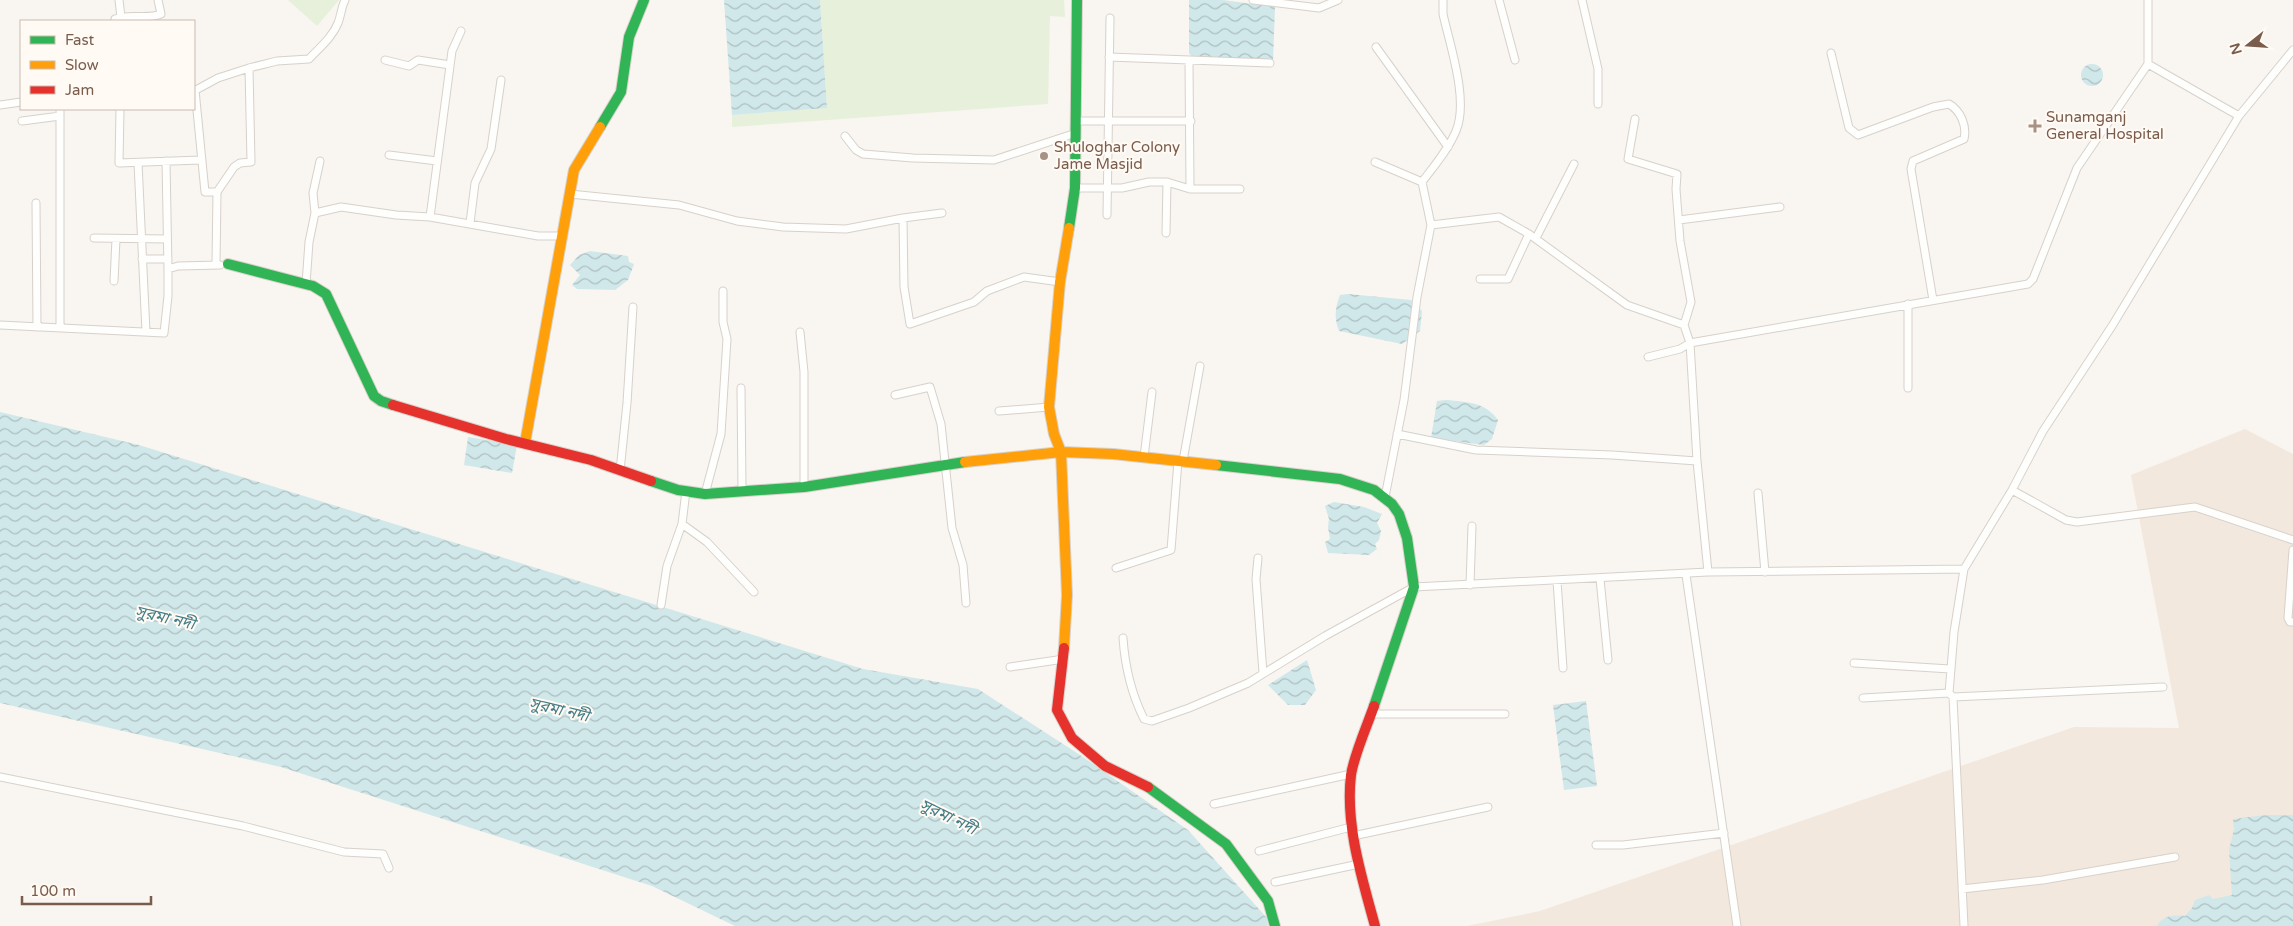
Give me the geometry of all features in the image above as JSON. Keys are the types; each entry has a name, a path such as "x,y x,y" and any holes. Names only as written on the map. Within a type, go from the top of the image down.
{"main road":[{"path":"525,443 574,170 621,92 629,37 644,0"},
{"path":"1077,0 1075,188 1060,282 1049,407 1054,434 1061,452 1067,595 1064,659 1057,710 1072,738 1105,766 1153,789 1226,844 1268,900 1275,926"},
{"path":"228,264 306,284 326,294 374,396 381,401 591,460 686,492 706,494 804,487 1002,457 1061,452 1113,454 1340,479 1368,488 1385,497 1402,520 1412,558 1414,587 1351,774 1352,831 1375,926"}],"street":[{"path":"119,0 118,19 161,14 158,0"},
{"path":"195,90 218,78 249,68 278,61 309,59 332,35 345,0"},
{"path":"1253,0 1318,8 1325,3 1338,0"},
{"path":"1385,497 1397,434 1417,297 1431,225 1422,182 1448,147 1457,129 1461,108 1443,14 1443,0"},
{"path":"1499,0 1515,60"},
{"path":"1582,0 1598,69 1598,104"},
{"path":"1648,357 1680,349 1690,343 2028,284 2033,279 2078,168 2128,90 2148,64 2148,0"},
{"path":"1107,215 1110,18"},
{"path":"430,217 452,51 461,31"},
{"path":"1376,47 1448,147"},
{"path":"1964,926 1950,669 1964,569 2012,490 2043,431 2112,326 2239,116 2293,50"},
{"path":"1831,53 1849,128 1858,135 1933,107 1949,104 1957,109 1966,131 1964,139 1913,161 1911,169 1933,300"},
{"path":"1110,57 1270,63"},
{"path":"385,60 409,66 418,60 450,65"},
{"path":"1189,60 1191,121 1190,189"},
{"path":"2148,64 2239,116"},
{"path":"216,265 217,192 234,167 240,163 251,162 249,68"},
{"path":"470,223 475,183 491,149 502,80"},
{"path":"0,105 20,102"},
{"path":"195,102 205,192 217,192"},
{"path":"120,110 119,163 200,160"},
{"path":"22,121 60,113 60,328"},
{"path":"1635,119 1628,159 1677,174 1676,189 1680,241 1691,302 1684,325 1690,343 1697,461 1708,572"},
{"path":"1076,121 1191,121"},
{"path":"845,136 856,150 863,154 913,158 994,160 1076,133"},
{"path":"389,155 438,161"},
{"path":"0,325 164,333 168,296 166,161"},
{"path":"306,284 309,242 315,213 313,192 320,161"},
{"path":"1375,162 1422,182"},
{"path":"138,163 146,332"},
{"path":"1536,238 1574,164"},
{"path":"1075,188 1122,188 1149,182 1167,182 1190,189 1240,188"},
{"path":"1166,233 1167,182"},
{"path":"570,194 679,205 737,222 846,230 903,218 942,213"},
{"path":"36,203 37,327"},
{"path":"315,213 340,207 396,215 430,217 538,236 561,236"},
{"path":"1679,220 1780,207"},
{"path":"1431,225 1499,217 1536,238 1627,304 1684,325"},
{"path":"903,218 904,287 910,324 974,302 987,291 1024,277 1060,282"},
{"path":"1480,279 1508,279 1530,234"},
{"path":"94,238 168,239"},
{"path":"114,280 116,239"},
{"path":"142,259 168,259"},
{"path":"168,269 178,266 228,264"},
{"path":"706,494 721,434 727,339 723,322 724,291"},
{"path":"1908,304 1908,388"},
{"path":"620,471 628,403 634,307"},
{"path":"800,332 804,372 804,487"},
{"path":"1116,568 1171,550 1180,461 1200,366"},
{"path":"895,396 930,387 941,424 947,466 952,528 963,564 966,603"},
{"path":"740,388 742,490"},
{"path":"1144,457 1152,392"},
{"path":"999,411 1049,407"},
{"path":"1397,434 1476,450 1612,455 1697,461"},
{"path":"2012,490 2066,520 2078,522 2194,507 2293,540"},
{"path":"661,606 667,566 682,524 686,492"},
{"path":"1758,494 1765,572"},
{"path":"682,524 707,542 754,592"},
{"path":"1470,585 1472,526"},
{"path":"2293,550 2288,618 2290,622 2293,622"},
{"path":"1258,558 1256,579 1263,673"},
{"path":"1123,638 1125,663 1130,684 1144,719 1152,720 1189,708 1248,683 1325,636 1414,587 1708,572 1964,569"},
{"path":"1686,574 1737,926"},
{"path":"1600,579 1608,660"},
{"path":"1557,581 1563,668"},
{"path":"1010,668 1064,659"},
{"path":"1854,663 1950,669"},
{"path":"1863,698 2163,687"},
{"path":"1372,714 1505,714"},
{"path":"1214,804 1351,774"},
{"path":"0,776 242,826 344,852 383,854 389,868"},
{"path":"1259,851 1352,831 1488,806"},
{"path":"1596,845 1623,845 1724,833"},
{"path":"1962,889 2042,880 2175,857"},
{"path":"1275,882 1359,864"}],"shaded area":[{"path":"2245,429 2293,454 2293,926 1467,926 1540,911 2074,727 2179,728 2131,475"}],"green space":[{"path":"288,0 339,0 317,26"},
{"path":"820,0 1064,0 1065,17 1050,16 1048,104 732,127 732,115 827,108"}],"water":[{"path":"724,0 820,0 827,108 732,115"},
{"path":"1189,0 1223,0 1275,7 1273,61 1193,58 1189,53"},
{"path":"2088,64 2096,64 2103,71 2103,79 2096,86 2088,86 2081,79 2081,71"},
{"path":"590,251 628,256 629,262 634,264 628,280 615,290 577,289 572,285 580,275 570,265 579,255"},
{"path":"1348,294 1411,300 1422,311 1420,331 1402,344 1339,331 1336,317 1337,304 1340,295"},
{"path":"1437,401 1462,401 1482,406 1493,414 1498,420 1492,439 1484,445 1431,438"},
{"name":"সুরমা নদী","path":"0,412 139,445 863,669 978,689 1080,755 1188,830 1267,918 1268,926 735,926 652,886 281,767 0,703"},
{"path":"468,437 517,445 512,473 464,465"},
{"path":"1334,502 1364,507 1382,514 1377,523 1381,531 1379,540 1375,544 1377,549 1369,555 1328,553 1325,542 1330,539 1329,519 1325,506"},
{"path":"1307,660 1316,690 1305,705 1288,705 1268,685"},
{"path":"1586,701 1597,786 1564,790 1553,705"},
{"path":"2265,815 2293,815 2293,926 2157,926 2159,922 2166,918 2185,916 2192,908 2195,900 2209,895 2213,899 2232,895 2229,850 2234,829 2233,819"}],"traffic: fast":[{"path":"600,127 621,92 629,37 644,0"},
{"path":"1069,228 1075,188 1077,0"},
{"path":"228,264 313,286 326,294 374,396 381,401 393,405"},
{"path":"651,481 678,490 705,494 804,487 965,462"},
{"path":"1216,465 1340,479 1374,490 1392,504 1399,514 1407,538 1414,587 1374,706"},
{"path":"1148,787 1226,844 1268,901 1275,926"}],"traffic: slow":[{"path":"525,443 574,170 600,127"},
{"path":"1064,648 1067,595 1061,452 1054,434 1049,407 1060,282 1069,228"},
{"path":"965,462 1061,452 1113,454 1216,465"}],"traffic: jam":[{"path":"393,405 506,439 591,460 651,481"},
{"path":"1064,648 1057,710 1072,738 1105,766 1148,787"},
{"path":"1374,706 1361,740 1351,775 1350,813 1356,851 1375,926"}],"place":[{"name":"Sunamganj General Hospital","path":"2035,126"},
{"name":"Shuloghar Colony Jame Masjid","path":"1044,156"}]}
